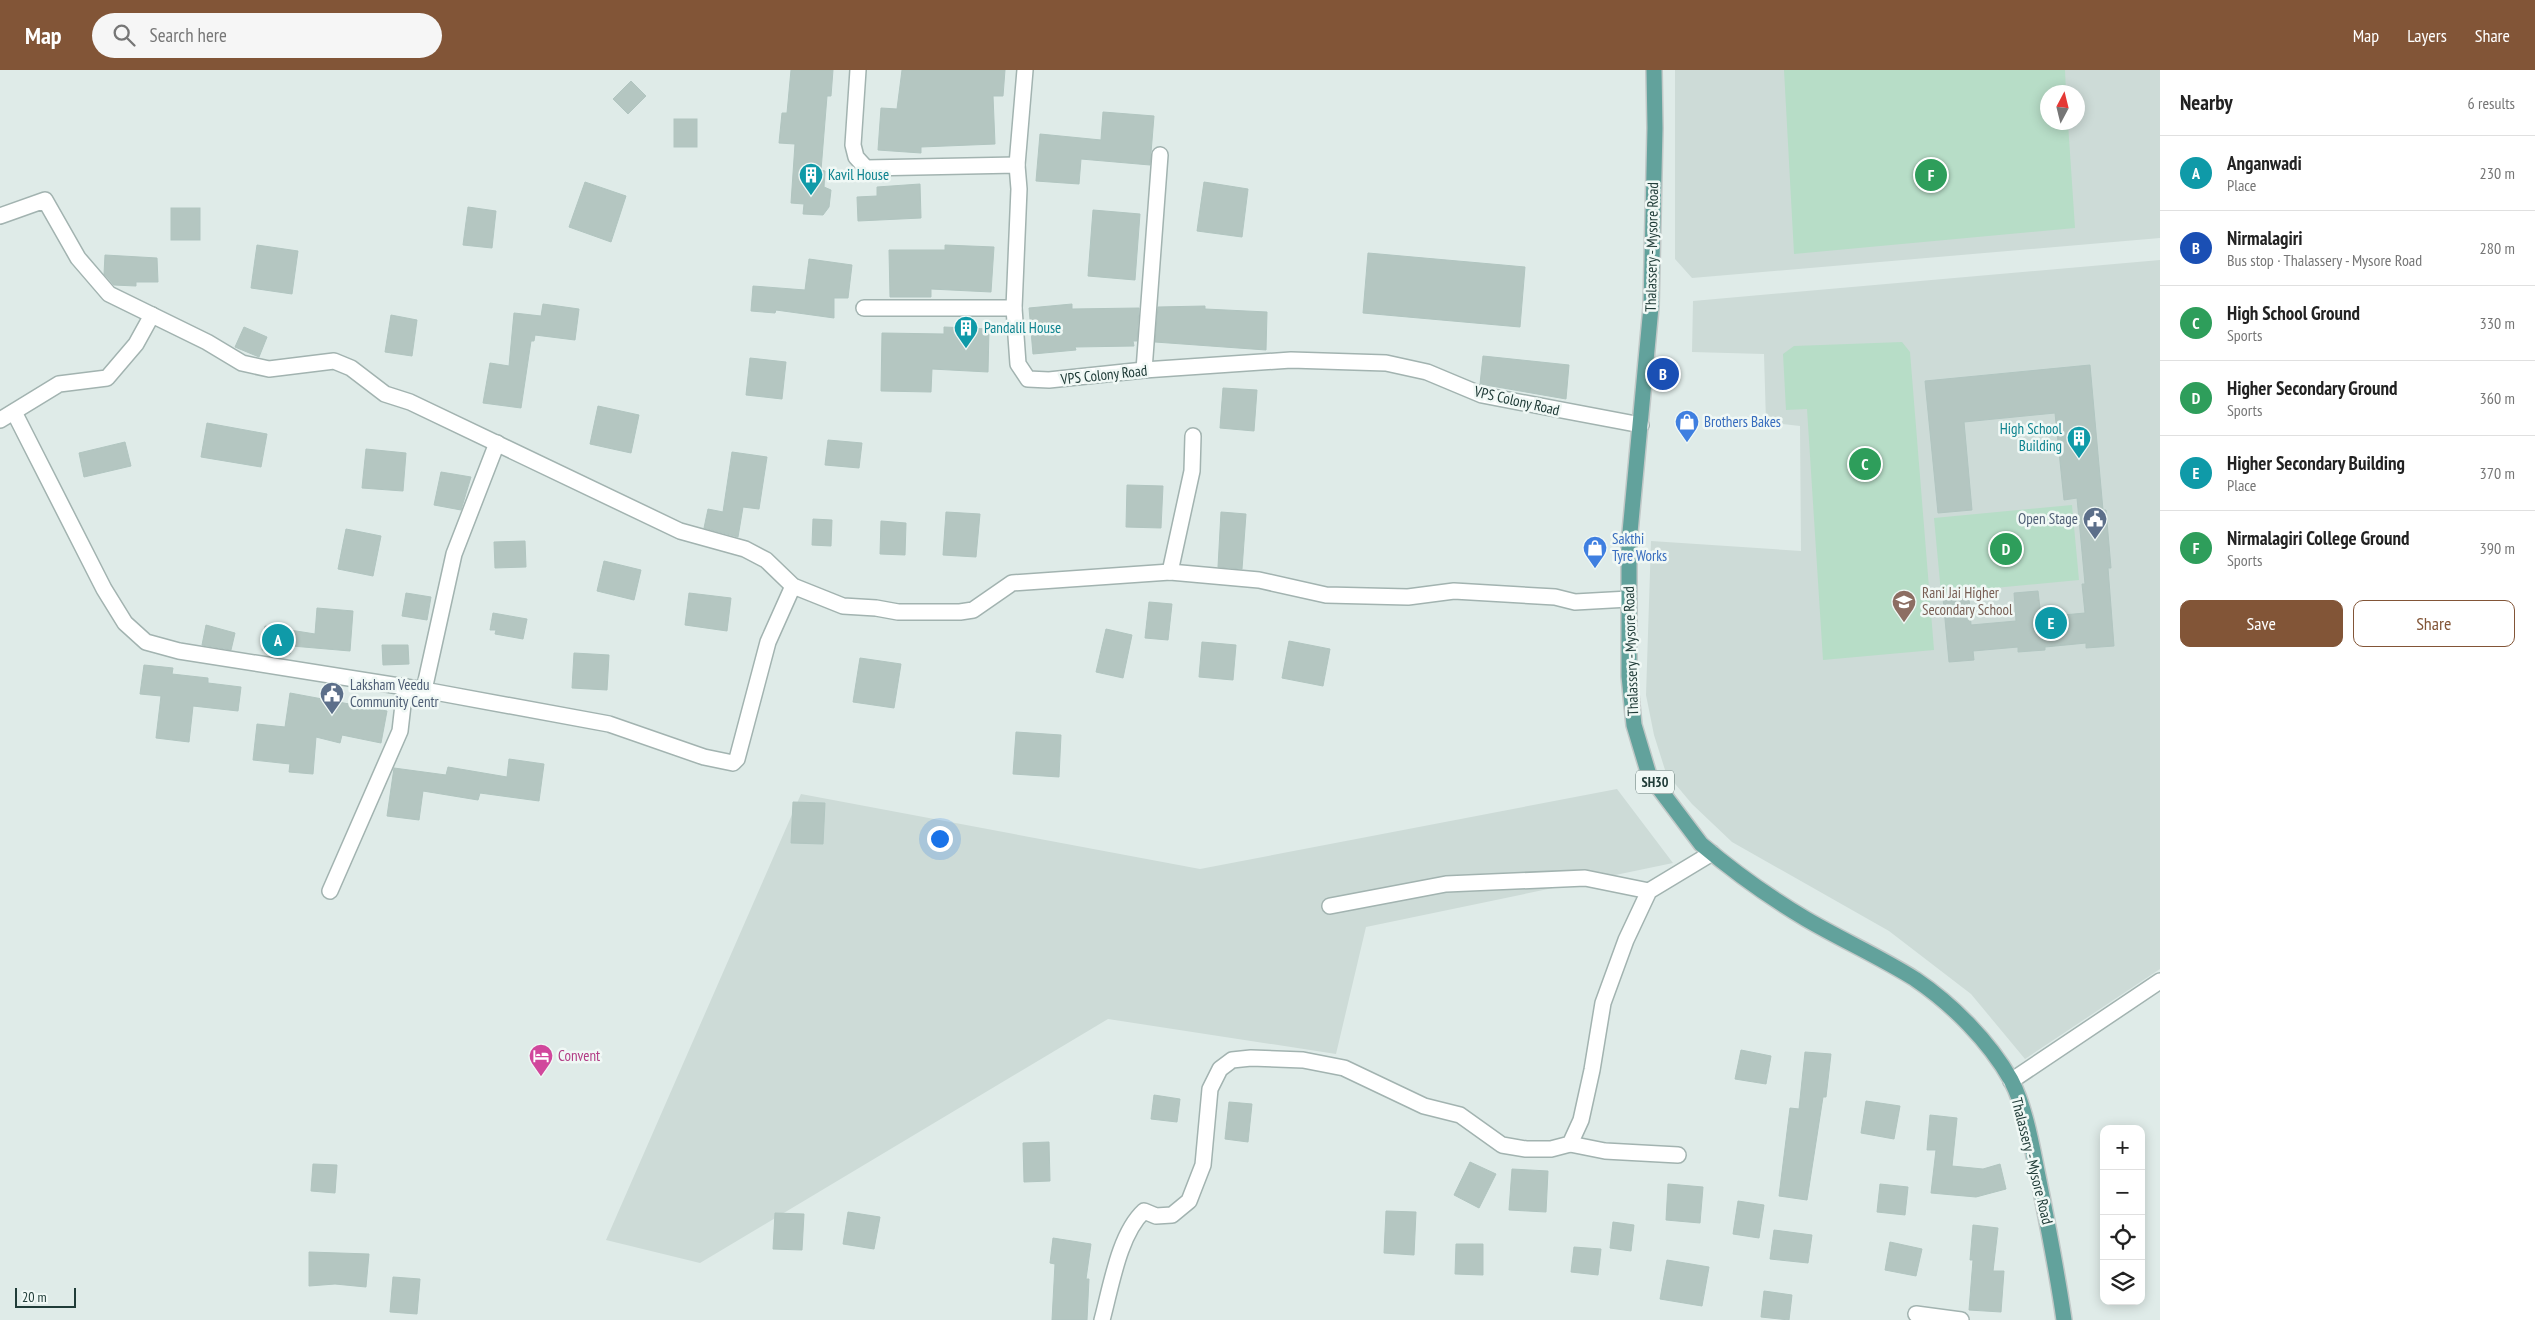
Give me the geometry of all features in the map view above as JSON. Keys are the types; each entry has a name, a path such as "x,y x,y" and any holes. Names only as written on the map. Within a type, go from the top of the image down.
{"main road":[{"name":"Thalassery - Mysore Road","path":"1654,70 1655,128 1652,299 1629,543 1629,676 1634,725 1647,767 1650,775 1696,836 1712,853 1755,887 1805,918 1916,980 1958,1014 1987,1046 2011,1081 2025,1119 2055,1259 2064,1320"}],"street":[{"path":"858,70 853,145 856,157 866,168 1017,165"},
{"name":"VPS Colony Road","path":"1025,70 1017,165 1019,189 1014,308 1018,364 1028,379 1050,380 1144,370 1291,360 1386,363 1427,372 1482,395 1641,425"},
{"path":"1144,370 1160,155"},
{"path":"0,216 45,200 78,258 109,294 207,342 242,363 269,368 334,361 351,368 385,394 410,402 680,531 752,553 766,560 793,586 843,606 876,608 898,612 960,612 972,610 1012,583 1170,572 1259,580 1326,595 1408,597 1454,591 1555,597 1575,602 1629,599"},
{"path":"864,308 1014,308"},
{"path":"0,420 59,384 107,378 136,344 152,315"},
{"path":"14,412 104,589 125,622 146,642 179,650 424,690 609,724 704,757 733,763 737,759 748,724 768,642 793,586"},
{"path":"1170,572 1192,471 1193,436"},
{"path":"424,690 454,554 497,443"},
{"path":"330,891 400,730 405,687"},
{"path":"1570,1144 1581,1120 1592,1070 1603,1003 1626,940 1649,891 1712,853"},
{"path":"1330,906 1456,884 1585,878 1649,891"},
{"path":"2011,1081 2160,981"},
{"path":"1102,1320 1120,1255 1134,1220 1144,1211 1156,1216 1172,1216 1189,1200 1203,1165 1210,1089 1220,1069 1232,1060 1251,1058 1303,1060 1344,1068 1424,1106 1460,1115 1502,1145 1526,1149 1551,1149 1570,1144 1605,1151 1678,1155"},
{"path":"1916,1314 1961,1320"}],"shaded area":[{"path":"1675,70 2160,70 2160,238 1692,278 1675,259"},
{"name":"Rani Jai Higher Secondary School","path":"2160,260 2160,969 2025,1059 1971,994 1889,931 1732,842 1692,804 1666,773 1654,735 1646,695 1651,541 1801,551 1800,426 1766,422 1764,354 1692,352 1693,301"},
{"path":"1617,789 1673,863 1366,927 1336,1054 1108,1019 700,1263 606,1240 801,794 1200,869"}],"green space":[{"path":"1784,70 2065,70 2066,85 2040,85 2040,130 2068,130 2075,228 1794,254"},
{"path":"1902,342 1910,352 1934,650 1823,660 1807,409 1786,410 1783,354 1794,346"},
{"path":"2072,505 2079,580 1941,593 1934,518"}],"building":[{"path":"791,70 833,70 831,96 827,96 821,170 825,171 824,187 831,190 829,207 823,215 803,214 804,204 791,203 795,144 779,143 782,113 787,113"},
{"path":"902,70 1005,70 1003,96 993,96 995,144 921,147 921,153 878,150 881,108 897,109"},
{"path":"631,81 646,96 628,114 613,99"},
{"path":"1103,112 1154,116 1150,165 1081,159 1079,184 1036,181 1040,134 1101,140"},
{"path":"674,119 697,119 697,147 674,147"},
{"path":"585,182 626,196 611,242 569,227"},
{"path":"1204,182 1248,189 1242,237 1197,231"},
{"path":"920,184 921,218 858,221 857,197 877,196 877,187"},
{"path":"468,207 496,211 492,248 463,245"},
{"path":"171,208 200,208 200,240 171,240"},
{"path":"1093,210 1140,214 1135,280 1088,276"},
{"path":"257,245 298,251 292,294 251,288"},
{"path":"945,245 994,247 991,292 931,289 931,297 890,297 889,250 945,250"},
{"path":"1368,253 1525,267 1520,327 1363,313"},
{"path":"105,255 157,258 158,282 136,282 136,286 114,285 104,274"},
{"path":"809,259 852,265 848,298 834,298 834,318 776,310 775,313 751,311 753,286 805,290"},
{"path":"543,304 579,309 575,340 535,335 534,341 531,341 521,408 483,403 490,363 509,366 514,313 541,316"},
{"path":"1072,304 1072,309 1139,308 1137,341 1133,341 1134,346 1075,347 1076,350 1033,354 1029,308"},
{"path":"1205,306 1205,309 1267,312 1266,350 1155,342 1158,307"},
{"path":"391,315 417,320 412,356 385,352"},
{"path":"244,327 267,337 259,357 235,347"},
{"path":"944,327 989,329 988,372 932,369 931,392 881,391 882,333 944,334"},
{"path":"1483,356 1569,365 1566,399 1480,384"},
{"path":"750,358 786,362 782,399 746,395"},
{"path":"2090,365 2103,510 2106,510 2111,568 2108,568 2114,646 2086,648 2086,643 2045,647 2045,650 2018,652 2018,647 1973,651 1974,660 1949,662 1943,598 1969,596 1971,625 2016,621 2014,593 2038,591 2041,617 2085,613 2082,584 2085,584 2077,498 2064,500 2055,413 1964,422 1972,510 1938,513 1925,381"},
{"path":"1223,388 1257,390 1254,431 1220,428"},
{"path":"598,406 639,415 631,453 590,444"},
{"path":"207,423 267,434 261,467 201,457"},
{"path":"828,440 862,443 859,468 825,465"},
{"path":"125,442 131,466 84,477 79,453"},
{"path":"366,449 406,453 403,491 362,488"},
{"path":"732,452 767,457 759,509 743,507 738,537 704,528 708,509 723,512"},
{"path":"441,472 471,477 461,510 434,505"},
{"path":"1127,485 1163,486 1161,528 1126,527"},
{"path":"946,512 980,514 976,557 943,555"},
{"path":"1221,512 1246,514 1242,569 1218,567"},
{"path":"813,519 832,520 831,546 812,545"},
{"path":"881,521 906,523 905,555 880,554"},
{"path":"346,529 381,536 373,576 338,569"},
{"path":"525,541 526,567 495,568 494,542"},
{"path":"604,561 641,570 634,600 597,591"},
{"path":"406,593 431,597 427,620 402,616"},
{"path":"689,593 731,598 727,631 685,625"},
{"path":"1149,602 1172,604 1168,640 1145,638"},
{"path":"317,608 353,611 350,651 292,646 290,654 262,650 265,626 315,634"},
{"path":"493,613 527,619 523,639 495,634 496,630 490,630"},
{"path":"206,625 235,633 231,650 202,645"},
{"path":"1106,629 1132,635 1123,678 1096,672"},
{"path":"1289,641 1330,649 1323,686 1282,678"},
{"path":"1202,642 1236,645 1233,680 1199,677"},
{"path":"382,645 408,645 409,664 383,665"},
{"path":"574,653 609,655 607,690 572,688"},
{"path":"860,658 901,664 894,708 853,702"},
{"path":"144,665 173,668 172,674 208,678 208,683 241,687 238,711 193,706 189,742 156,738 161,696 140,694"},
{"path":"290,693 387,711 381,743 342,735 340,743 316,737 313,774 289,772 290,764 253,760 257,724 285,727"},
{"path":"1016,732 1061,735 1059,777 1013,774"},
{"path":"509,759 544,764 539,801 480,793 478,800 423,791 419,820 387,816 394,768 446,775 448,767 507,777"},
{"path":"793,802 825,803 823,844 791,843"},
{"path":"1741,1050 1771,1056 1766,1084 1735,1079"},
{"path":"1805,1052 1831,1054 1826,1097 1823,1097 1807,1200 1779,1196 1790,1108 1799,1109"},
{"path":"1154,1095 1180,1099 1177,1122 1151,1119"},
{"path":"1866,1101 1900,1106 1894,1139 1861,1133"},
{"path":"1229,1102 1252,1104 1248,1142 1225,1139"},
{"path":"1930,1115 1957,1118 1952,1166 1983,1169 2000,1164 2006,1189 1976,1197 1931,1193 1936,1150 1927,1150"},
{"path":"1049,1142 1050,1181 1024,1182 1023,1143"},
{"path":"1470,1162 1496,1174 1479,1208 1454,1195"},
{"path":"313,1164 337,1165 335,1193 311,1191"},
{"path":"1512,1169 1548,1171 1546,1212 1509,1210"},
{"path":"1668,1184 1703,1187 1700,1223 1666,1220"},
{"path":"1880,1184 1908,1187 1905,1215 1877,1212"},
{"path":"1738,1201 1764,1205 1759,1238 1733,1234"},
{"path":"1386,1211 1416,1212 1414,1255 1384,1253"},
{"path":"848,1212 880,1217 874,1249 843,1244"},
{"path":"775,1213 804,1214 802,1250 773,1249"},
{"path":"1613,1222 1634,1225 1631,1251 1610,1248"},
{"path":"1973,1225 1998,1228 1993,1271 2004,1271 2001,1312 1969,1310 1973,1260 1970,1260"},
{"path":"1774,1230 1812,1235 1808,1263 1770,1259"},
{"path":"1053,1238 1091,1244 1086,1279 1089,1279 1087,1320 1052,1320 1055,1264 1050,1263"},
{"path":"1890,1242 1922,1249 1916,1276 1885,1270"},
{"path":"1456,1244 1483,1244 1483,1275 1455,1274"},
{"path":"1574,1247 1601,1249 1598,1275 1571,1272"},
{"path":"309,1252 369,1254 366,1287 335,1284 309,1286"},
{"path":"1667,1260 1709,1267 1702,1306 1660,1299"},
{"path":"393,1277 420,1279 417,1314 390,1312"},
{"path":"1764,1291 1792,1295 1789,1320 1761,1317"}],"place":[{"name":"Nirmalagiri College Ground","path":"1931,175"},
{"name":"Kavil House","path":"811,196"},
{"name":"Pandalil House","path":"966,349"},
{"name":"Nirmalagiri","path":"1663,374"},
{"name":"Brothers Bakes","path":"1687,443"},
{"name":"High School Building","path":"2079,459"},
{"name":"High School Ground","path":"1865,464"},
{"name":"Open Stage","path":"2095,540"},
{"name":"Higher Secondary Ground","path":"2006,549"},
{"name":"Sakthi Tyre Works","path":"1595,569"},
{"name":"Rani Jai Higher Secondary School","path":"1904,623"},
{"name":"Higher Secondary Building","path":"2051,623"},
{"name":"Anganwadi","path":"278,640"},
{"name":"Laksham Veedu Community Centr","path":"332,715"},
{"name":"Convent","path":"541,1077"}]}
